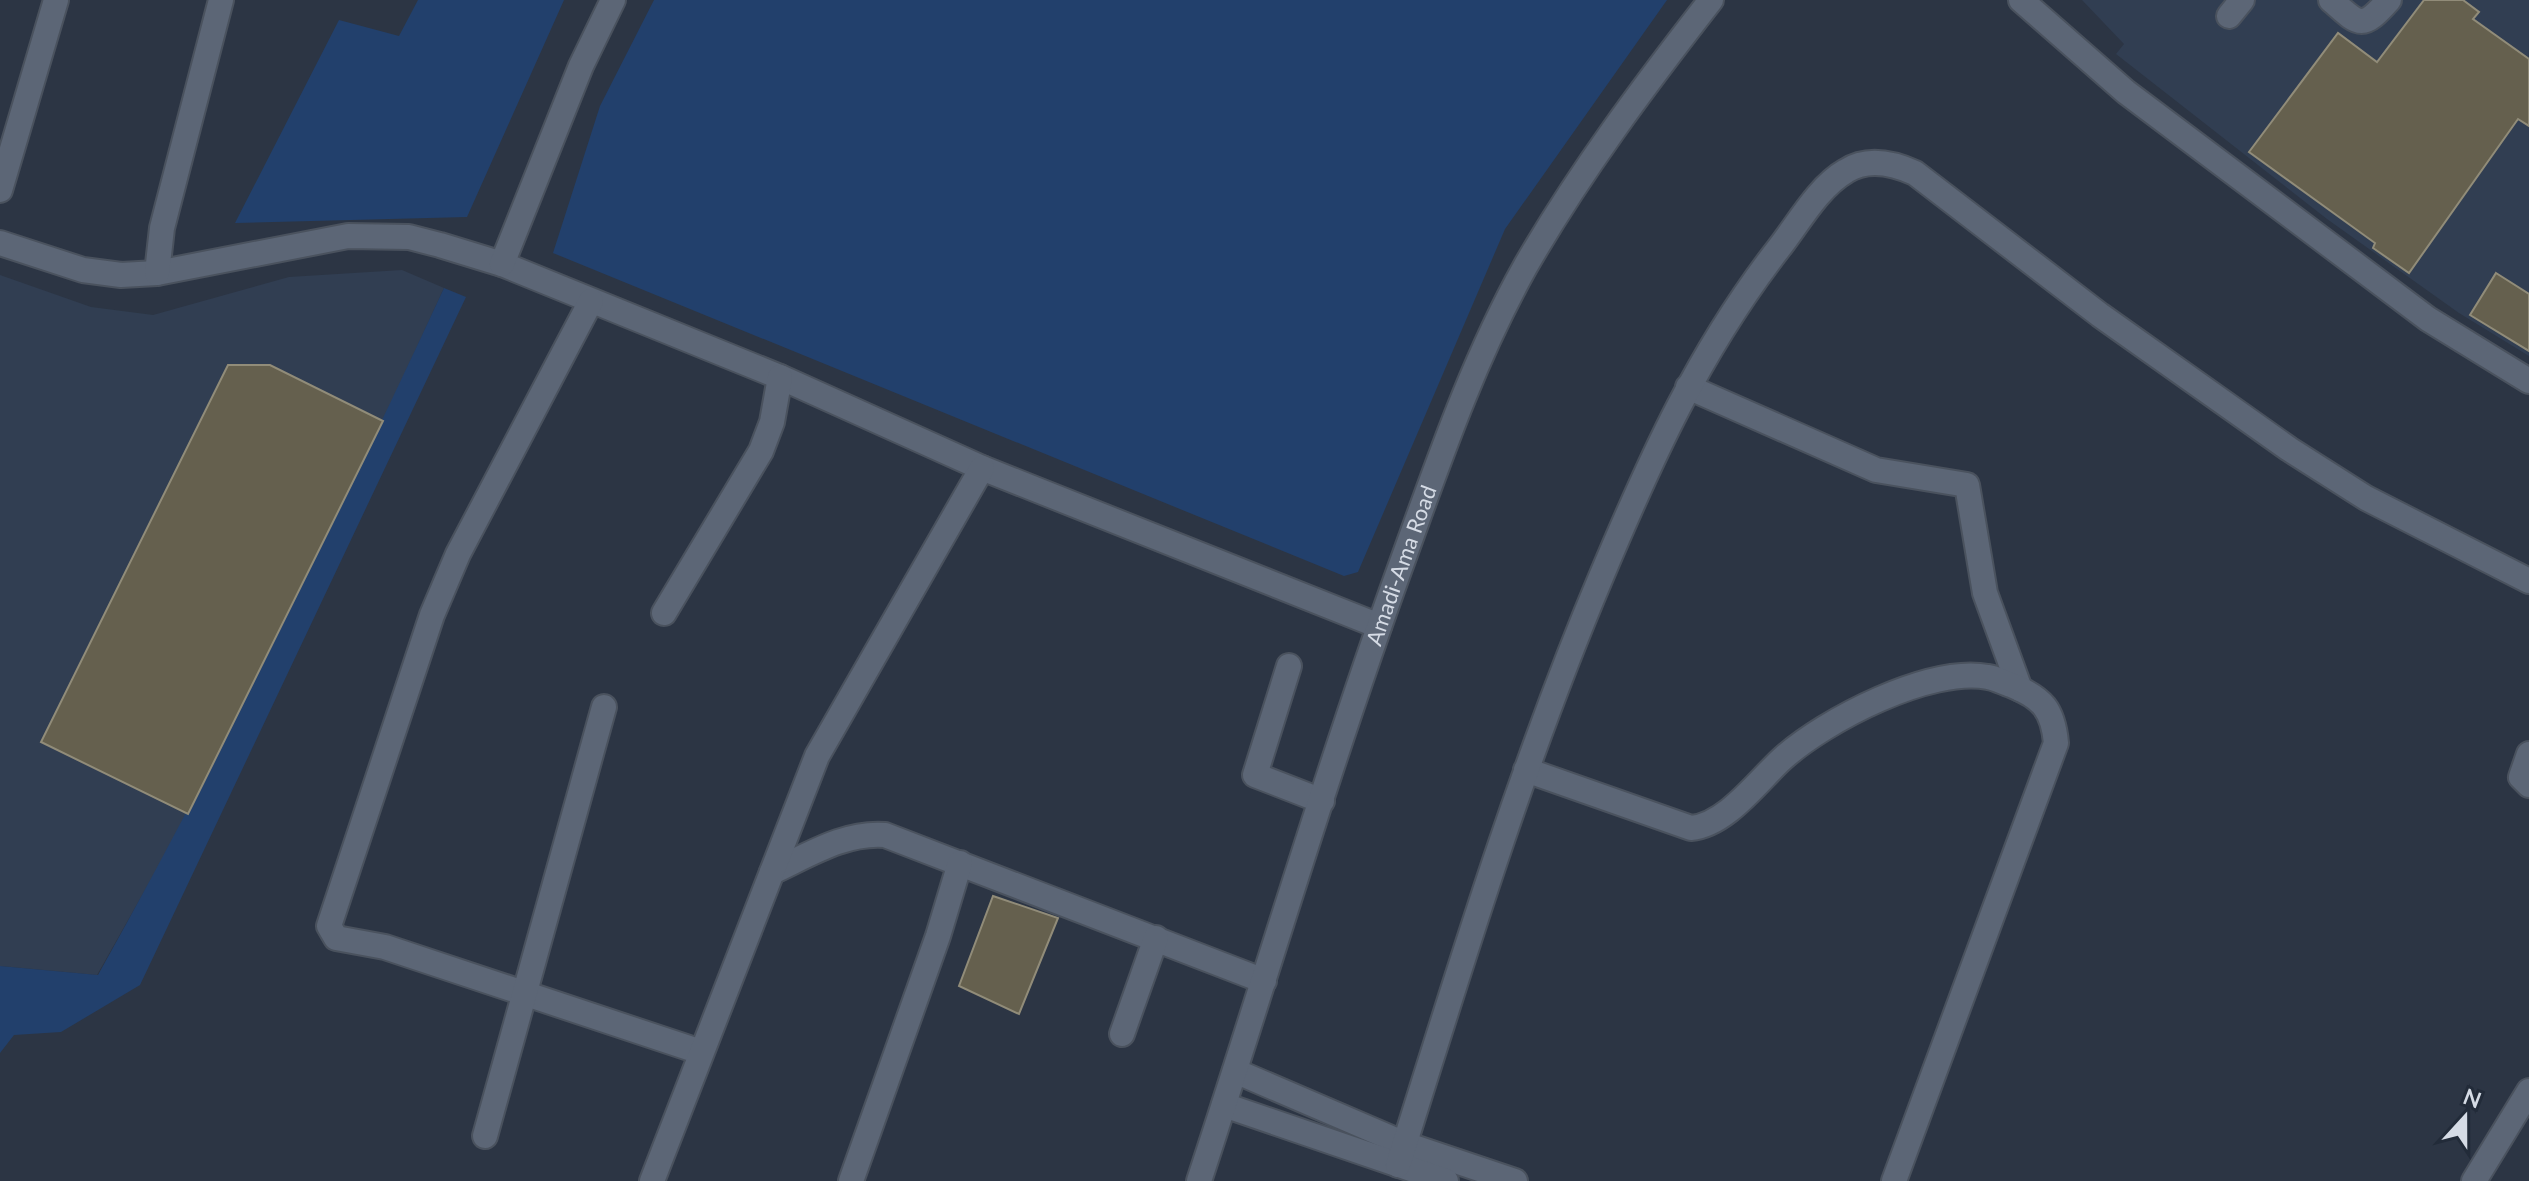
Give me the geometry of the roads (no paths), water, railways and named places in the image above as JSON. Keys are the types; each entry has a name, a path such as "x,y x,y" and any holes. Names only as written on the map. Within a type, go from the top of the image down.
{"street":[{"path":"0,190 56,0"},
{"path":"157,273 162,228 221,0"},
{"path":"502,264 581,66 613,0"},
{"name":"Amadi-Ama Road","path":"1199,1181 1379,626 1475,369 1525,268 1636,96 1711,0"},
{"path":"2021,0 2104,74 2163,121 2428,319 2529,381"},
{"path":"2331,0 2354,20 2363,23 2370,22 2389,0"},
{"path":"1402,1154 1526,770 1565,664 1645,472 1688,387 1754,283 1826,189 1845,171 1878,162 1898,165 1915,173 2100,315 2289,449 2366,498 2529,581"},
{"path":"0,243 83,270 121,275 157,273 348,236 409,237 502,264 780,377 982,468 1379,626"},
{"path":"591,301 458,554 432,615 329,926 336,938 385,947 701,1052"},
{"path":"664,613 761,451 772,422 780,377"},
{"path":"1688,387 1876,470 1967,485 1985,593 2020,689"},
{"path":"652,1181 817,756 982,468"},
{"path":"1289,666 1255,775 1322,801"},
{"path":"1526,770 1691,828 1703,827 1718,818 1786,755 1834,721 1888,695 1952,677 1988,677 2020,689 2044,704 2054,718 2056,743 1894,1181"},
{"path":"485,1136 604,707"},
{"path":"2529,754 2521,777 2529,785"},
{"path":"772,872 863,833 885,835 1264,981"},
{"path":"851,1181 938,936 960,863"},
{"path":"1122,1034 1156,938"},
{"path":"1235,1071 1402,1154 1446,1181"},
{"path":"2474,1181 2529,1091"},
{"path":"1224,1105 1402,1154 1515,1181"}]}
